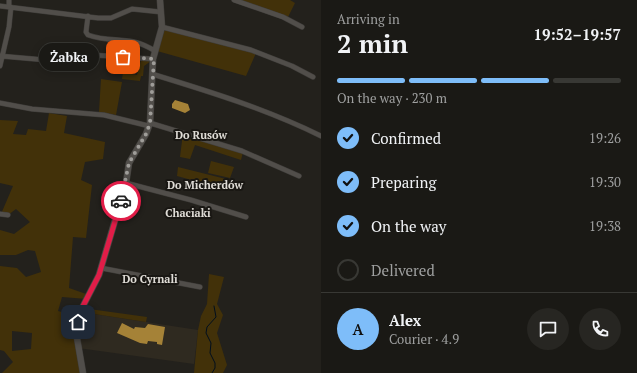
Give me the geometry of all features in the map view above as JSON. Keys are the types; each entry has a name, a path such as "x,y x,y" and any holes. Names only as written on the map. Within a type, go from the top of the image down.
{"street":[{"path":"0,66 1,56 9,26 9,0"},
{"path":"83,373 77,338 78,322 82,308 101,268 126,183 129,163 149,125 155,51 162,27 160,0"},
{"path":"234,0 283,17 302,26"},
{"path":"0,6 98,18 111,18 132,10 161,12"},
{"path":"88,16 86,32 88,35 96,38 133,40 155,51"},
{"path":"162,27 250,50 292,66 313,77"},
{"path":"1,56 69,62 81,61 93,55 154,59"},
{"path":"152,74 233,98 293,122 321,136"},
{"path":"0,103 32,109 104,115 149,125 242,151 299,176"},
{"path":"126,183 191,200 246,217"},
{"path":"0,214 8,215"},
{"path":"101,268 200,287"}],"shaded area":[{"path":"237,0 290,0 295,3 288,17"},
{"path":"165,29 256,53 246,76 157,51"},
{"path":"125,59 135,60 133,65 126,63 124,73 137,75 141,60 151,61 144,66 143,76 141,76 140,81 122,79"},
{"path":"101,79 122,82 116,115 99,112"},
{"path":"49,113 67,116 64,133 105,142 103,159 85,162 81,180 92,185 86,238 73,237 69,288 89,295 87,299 62,297 58,311 79,317 78,322 83,373 2,373 13,362 4,351 0,350 0,266 17,268 26,277 41,272 35,251 28,250 16,255 0,255 0,230 14,234 30,222 16,209 8,215 1,214 13,186 0,183 0,120 18,121 13,134 26,135 28,129 46,131","holes":["12,331 32,333 31,349 12,351"]},
{"path":"183,133 243,152 241,160 195,145 190,159 180,157"},
{"path":"211,161 234,167 230,178 208,173"},
{"path":"178,167 226,179 224,189 177,176"},
{"path":"209,274 224,277 217,304 223,315 217,333 227,365 223,373 194,373 198,330 201,316 207,304"},
{"path":"82,308 147,317 146,322 81,312"},
{"path":"81,312 198,330 194,364 78,348"}],"building":[{"path":"175,100 188,104 190,110 185,113 172,108 172,104"},
{"path":"122,323 134,329 135,327 145,328 148,324 165,327 162,345 157,344 157,342 148,341 147,344 140,343 117,333"}],"waterway":[{"path":"212,373 215,368 215,363 210,353 211,343 206,333 207,327 216,317 214,306"}],"way so far":[{"path":"121,201 129,163 146,134 150,123 154,59 123,57"}],"place":[{"name":"Żabka","path":"123,57"}],"district":[{"name":"Do Rusów","path":"201,135"},
{"name":"Do Micherdów","path":"205,185"},
{"name":"Chaciaki","path":"188,213"},
{"name":"Do Cyrnali","path":"150,279"}],"route":[{"path":"78,322 82,308 99,275 121,201"}]}
